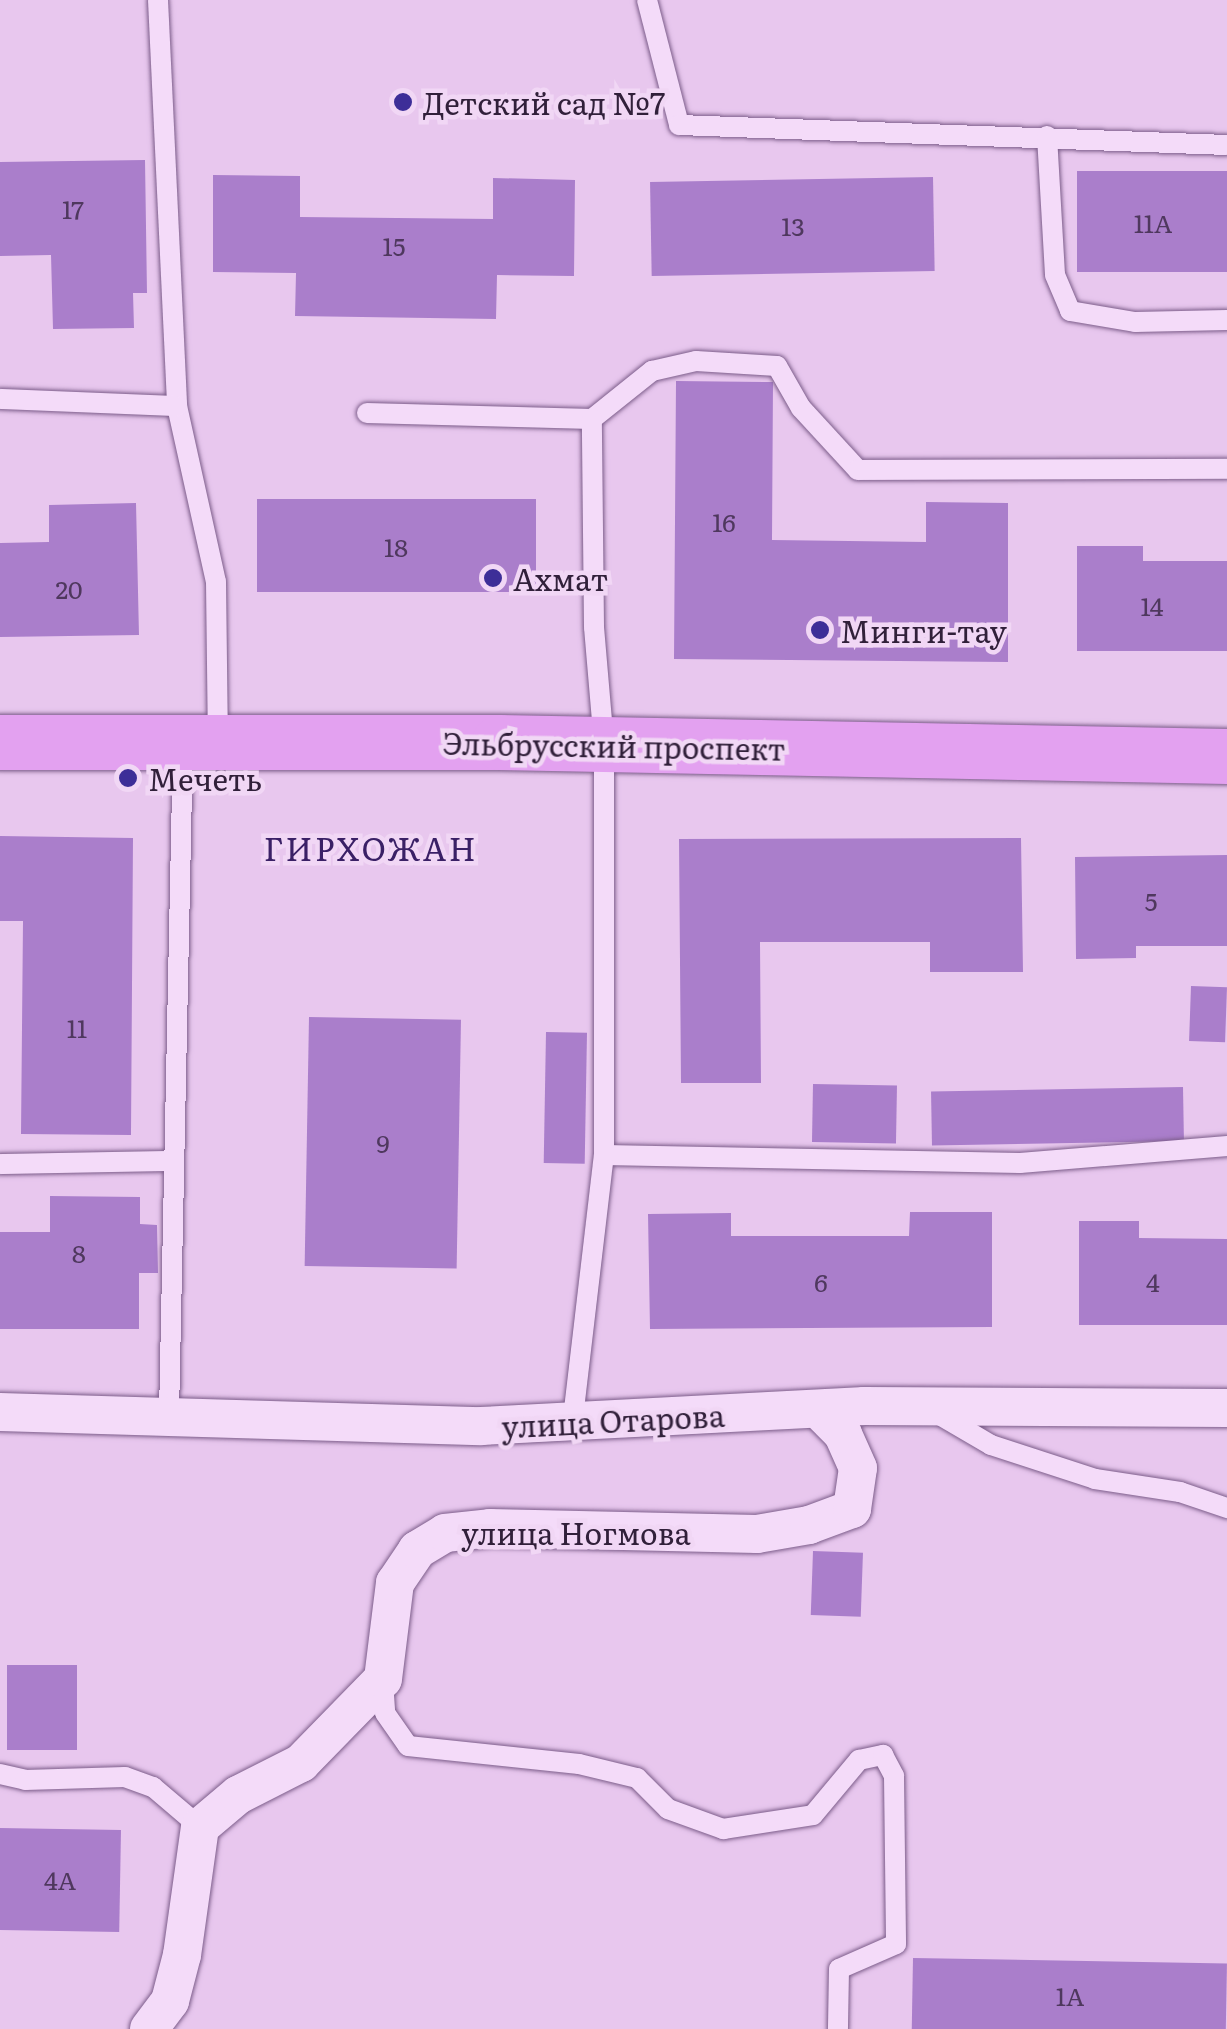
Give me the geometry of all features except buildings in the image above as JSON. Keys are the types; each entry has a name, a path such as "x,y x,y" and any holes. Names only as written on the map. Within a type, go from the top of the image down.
{"main road":[{"name":"Эльбрусский проспект","path":"0,742 604,744 1227,756"}],"street":[{"name":"улица Отарова","path":"0,1412 481,1426 573,1418 927,1408 1227,1408"},
{"name":"улица Ногмова","path":"382,1679 395,1584 417,1550 445,1533 655,1528 757,1534 852,1509 858,1468 842,1434 820,1411"},
{"path":"149,2029 170,2000 182,1955 200,1827 238,1795 302,1764 382,1679"}],"lane":[{"path":"158,0 178,406 216,582 200,740 170,1161 169,1415"},
{"path":"647,0 679,126 1227,145"},
{"path":"1047,136 1055,275 1070,311 1135,322 1227,320"},
{"path":"367,413 592,419 652,372 696,361 777,366 801,408 858,470 1227,468"},
{"path":"0,399 178,406"},
{"path":"573,1418 604,1155 604,744 594,627 592,419"},
{"path":"604,1155 1020,1163 1227,1146"},
{"path":"0,1164 170,1161"},
{"path":"927,1408 991,1445 1095,1478 1227,1508"},
{"path":"382,1679 385,1713 408,1746 579,1764 636,1778 668,1809 723,1830 813,1814 859,1760 883,1755 894,1776 896,1944 839,1969 838,2029"},
{"path":"0,1774 25,1780 125,1777 153,1787 200,1827"}],"place":[{"name":"Детский сад №7","path":"403,102"},
{"name":"Ахмат","path":"493,578"},
{"name":"Минги-тау","path":"820,630"},
{"name":"Мечеть","path":"128,778"}],"district":[{"name":"ГИРХОЖАН","path":"371,847"}]}
